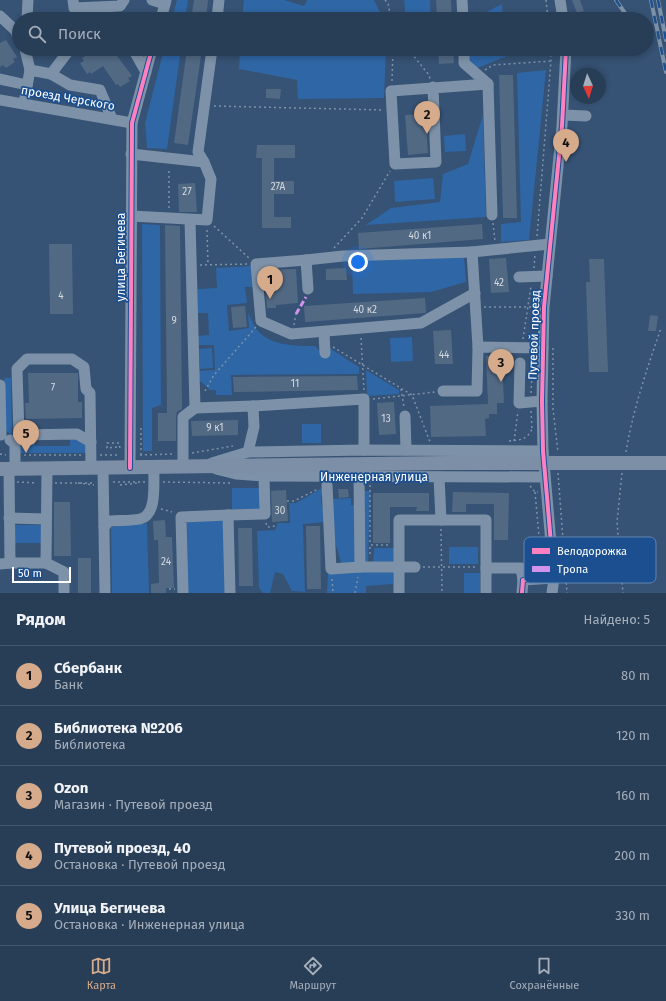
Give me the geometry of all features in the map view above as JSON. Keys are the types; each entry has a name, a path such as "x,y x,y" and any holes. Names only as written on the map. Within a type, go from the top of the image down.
{"main road":[{"name":"Инженерная улица","path":"12,457 47,469 95,464 130,468 183,468 204,466"},
{"path":"204,466 446,463 666,463"}],"street":[{"path":"27,12 28,0"},
{"path":"73,0 74,8 120,6 124,0"},
{"path":"152,0 166,2 163,12"},
{"path":"218,12 219,0"},
{"path":"462,0 462,12"},
{"path":"560,0 562,12"},
{"path":"0,16 12,26"},
{"path":"24,103 30,70 27,56"},
{"path":"51,74 65,56"},
{"path":"137,56 146,72"},
{"name":"улица Бегичева","path":"130,468 132,123 150,56"},
{"path":"131,216 207,220 211,179 198,152 211,56"},
{"path":"464,56 464,63 488,84 492,215"},
{"name":"Путевой проезд","path":"550,537 537,402 538,347 544,307 563,115 566,56"},
{"path":"30,70 51,74 70,85 100,90 112,119"},
{"path":"0,79 27,85"},
{"path":"433,87 436,162 395,164 392,91 433,87 488,84"},
{"name":"проезд Черского","path":"0,100 132,123"},
{"path":"563,115 586,116"},
{"path":"131,154 204,162"},
{"path":"190,220 195,408"},
{"path":"475,293 421,323 360,328 325,342 291,334 261,321 256,264 324,258 472,252 550,244"},
{"path":"443,391 477,391 478,347 472,252"},
{"path":"306,260 308,289"},
{"path":"519,277 547,276"},
{"path":"478,347 538,347"},
{"path":"64,593 64,572 46,563 5,563 17,370 27,359 72,359 84,366 86,389 90,394 91,442 104,527 105,593"},
{"path":"520,363 519,403 537,402"},
{"path":"0,385 1,435 12,457"},
{"path":"183,468 183,417 195,408 364,400 364,450"},
{"path":"248,452 254,427 253,406"},
{"path":"405,416 406,450"},
{"path":"12,457 77,434 91,442"},
{"name":"Инженерная улица","path":"204,466 248,452 364,450 543,451"},
{"name":"Инженерная улица","path":"204,466 236,474 264,476 545,477"},
{"path":"104,527 109,521 141,519 148,514 152,509 154,468"},
{"path":"46,563 47,469"},
{"path":"183,593 181,517 265,514 264,476"},
{"path":"359,477 365,567"},
{"path":"440,477 441,520"},
{"path":"327,485 332,569 365,567 415,567"},
{"path":"228,515 230,593"},
{"path":"9,518 46,519"},
{"path":"399,593 399,520 486,520 486,593"},
{"path":"486,568 521,568 523,580 522,593"},
{"path":"552,593 553,583"},
{"path":"555,583 558,593"}],"path":[{"path":"385,0 388,3 390,12"},
{"path":"546,0 547,12"},
{"path":"392,91 393,56"},
{"path":"414,56 429,75 433,87"},
{"path":"551,56 533,276 526,307 538,347 555,429 558,453"},
{"path":"477,75 493,65 551,61"},
{"path":"204,106 392,110"},
{"path":"169,218 170,158"},
{"path":"324,258 362,218 395,164"},
{"path":"492,215 496,249"},
{"path":"207,220 256,264"},
{"path":"207,220 208,265"},
{"path":"192,265 256,264"},
{"path":"476,307 544,307"},
{"path":"195,408 214,375 261,321"},
{"path":"360,328 364,400 443,391"},
{"path":"325,342 412,395 431,445"},
{"path":"506,441 525,439 529,436 533,429 537,402 538,347"},
{"path":"401,389 405,416"},
{"path":"513,446 519,403"},
{"path":"141,428 141,455"},
{"path":"12,457 95,464 122,455 119,443 107,443 107,448 117,448"},
{"path":"558,468 557,491 562,537"},
{"path":"120,485 142,482"},
{"path":"74,483 98,485"},
{"path":"287,501 294,501 327,485"},
{"path":"355,593 365,567 370,545 370,485"},
{"path":"535,492 539,537"},
{"path":"152,509 167,509 181,517"},
{"path":"441,520 442,593"},
{"path":"370,545 399,546"},
{"path":"415,567 486,568"},
{"path":"332,569 333,593"},
{"path":"566,583 567,593"}],"shaded area":[{"path":"177,0 188,0 186,12 174,12"},
{"path":"244,0 284,0 304,6 307,0 374,0 380,12 243,12"},
{"path":"404,0 430,0 431,12 405,11"},
{"path":"502,4 503,12 486,12"},
{"path":"162,56 180,56 167,149 147,148 145,123"},
{"path":"240,56 386,56 384,98 298,99 297,80 239,69"},
{"path":"467,56 505,56 477,68 467,58"},
{"path":"546,70 529,240 501,242 501,224 521,222 517,73"},
{"path":"483,115 486,217 366,225 391,208 440,202 443,174 468,164"},
{"path":"465,134 466,151 445,152 444,136"},
{"path":"433,178 435,199 395,202 394,181"},
{"path":"142,224 160,225 161,405 152,408 152,451 143,451"},
{"path":"464,256 466,282 431,292 353,294 352,261"},
{"path":"253,266 255,287 245,287 247,303 227,305 229,331 249,328 248,313 257,330 264,337 278,343 300,346 315,346 322,353 328,347 359,367 359,374 231,375 232,395 216,395 216,390 210,390 199,380 198,371 215,370 214,345 199,345 198,336 209,335 208,313 198,313 197,289 217,288 216,268"},
{"path":"412,337 413,361 391,362 390,338"},
{"path":"212,348 213,368 200,369 199,349"},
{"path":"366,370 399,390 399,394 367,396"},
{"path":"4,378 11,378 12,435 5,430"},
{"path":"302,424 321,424 321,443 302,443"},
{"path":"70,440 81,440 87,444 87,453 19,453 21,442 35,441 35,446 70,446"},
{"path":"324,487 321,502 325,522 303,524 305,592 292,591 283,574 275,572 270,593 263,593 259,588 257,531 275,530 278,523 290,523 289,503 296,503"},
{"path":"232,488 259,488 259,509 232,509"},
{"path":"362,491 370,491 368,563 362,563"},
{"path":"351,498 351,505 356,506 356,564 341,564 332,530 333,499"},
{"path":"187,520 224,520 227,593 188,593"},
{"path":"147,523 149,593 112,593 111,527"},
{"path":"14,525 41,525 41,543 13,543"},
{"path":"449,547 478,547 478,564 449,564"},
{"path":"374,548 397,548 396,565 373,564"},
{"path":"393,571 393,584 366,586 366,593 327,593 328,573"},
{"path":"464,573 480,573 480,593 464,593"}],"building":[{"path":"194,0 208,0 207,12 192,12"},
{"path":"436,0 451,0 452,12 437,12"},
{"path":"572,0 580,0 584,11 577,12"},
{"path":"6,40 12,49 12,56 17,57 13,59 15,62 6,68 3,65 0,67 0,43"},
{"path":"85,56 117,56 132,76 128,78 130,81 120,87 118,84 116,85 103,66 91,74 90,72 87,74 80,63 84,61 82,58"},
{"path":"186,56 201,56 188,145 174,143"},
{"path":"438,56 454,56 454,63 439,64"},
{"path":"499,75 513,75 517,218 503,218"},
{"path":"266,89 281,89 280,99 266,98"},
{"path":"425,114 428,153 408,155 405,115"},
{"path":"257,145 295,145 295,158 274,158 274,181 294,181 294,194 274,194 274,217 291,217 291,228 262,228 262,158 256,158"},
{"path":"195,183 197,212 179,212 178,184"},
{"path":"482,224 483,239 359,249 358,233"},
{"path":"165,225 180,226 182,409 177,412 176,417 176,441 158,441 158,413 167,413"},
{"path":"49,244 72,244 73,314 50,314"},
{"path":"506,258 509,292 491,293 489,259"},
{"path":"589,259 604,259 608,372 589,372 586,282 590,282"},
{"path":"346,268 347,280 326,280 326,269"},
{"path":"296,269 298,303 276,305 276,308 267,308 264,270"},
{"path":"425,298 425,313 305,322 304,306"},
{"path":"245,306 247,327 233,328 231,307"},
{"path":"650,315 658,316 656,331 648,331"},
{"path":"451,330 453,364 435,364 433,331"},
{"path":"486,356 502,356 504,403 497,403 497,414 489,414 489,418 485,419 486,436 431,437 430,406 488,404"},
{"path":"28,373 78,373 78,402 82,402 82,418 26,419 25,403 29,403"},
{"path":"357,376 358,390 234,392 233,377"},
{"path":"394,402 396,434 379,435 377,403"},
{"path":"238,420 238,435 192,436 191,421"},
{"path":"338,489 348,489 349,497 339,498"},
{"path":"286,490 288,521 272,522 271,491"},
{"path":"453,492 509,493 508,540 494,540 494,504 466,504 466,512 452,512"},
{"path":"373,493 429,493 429,511 416,511 417,507 390,507 390,543 373,543"},
{"path":"54,502 70,502 71,556 54,556"},
{"path":"165,520 166,537 172,537 174,588 166,588 166,593 151,593 151,584 159,583 158,540 154,540 153,521"},
{"path":"306,526 320,526 321,589 307,589"},
{"path":"238,528 252,528 253,586 239,586"},
{"path":"78,558 91,558 91,593 78,593"}],"railway":[{"path":"616,0 624,12"},
{"path":"651,0 654,12"},
{"path":"658,0 666,40"},
{"path":"654,14 666,72"}],"marked path":[{"path":"296,314 306,297"}],"cycle path":[{"path":"130,468 132,123 150,56"},
{"path":"550,537 543,451 542,401 544,307 562,126 566,56"},
{"path":"522,593 524,580"}],"place":[{"name":"Библиотека №206","path":"427,134"},
{"name":"Путевой проезд, 40","path":"566,162"},
{"name":"Сбербанк","path":"270,299"},
{"name":"Ozon","path":"501,382"},
{"name":"Улица Бегичева","path":"26,453"}]}
